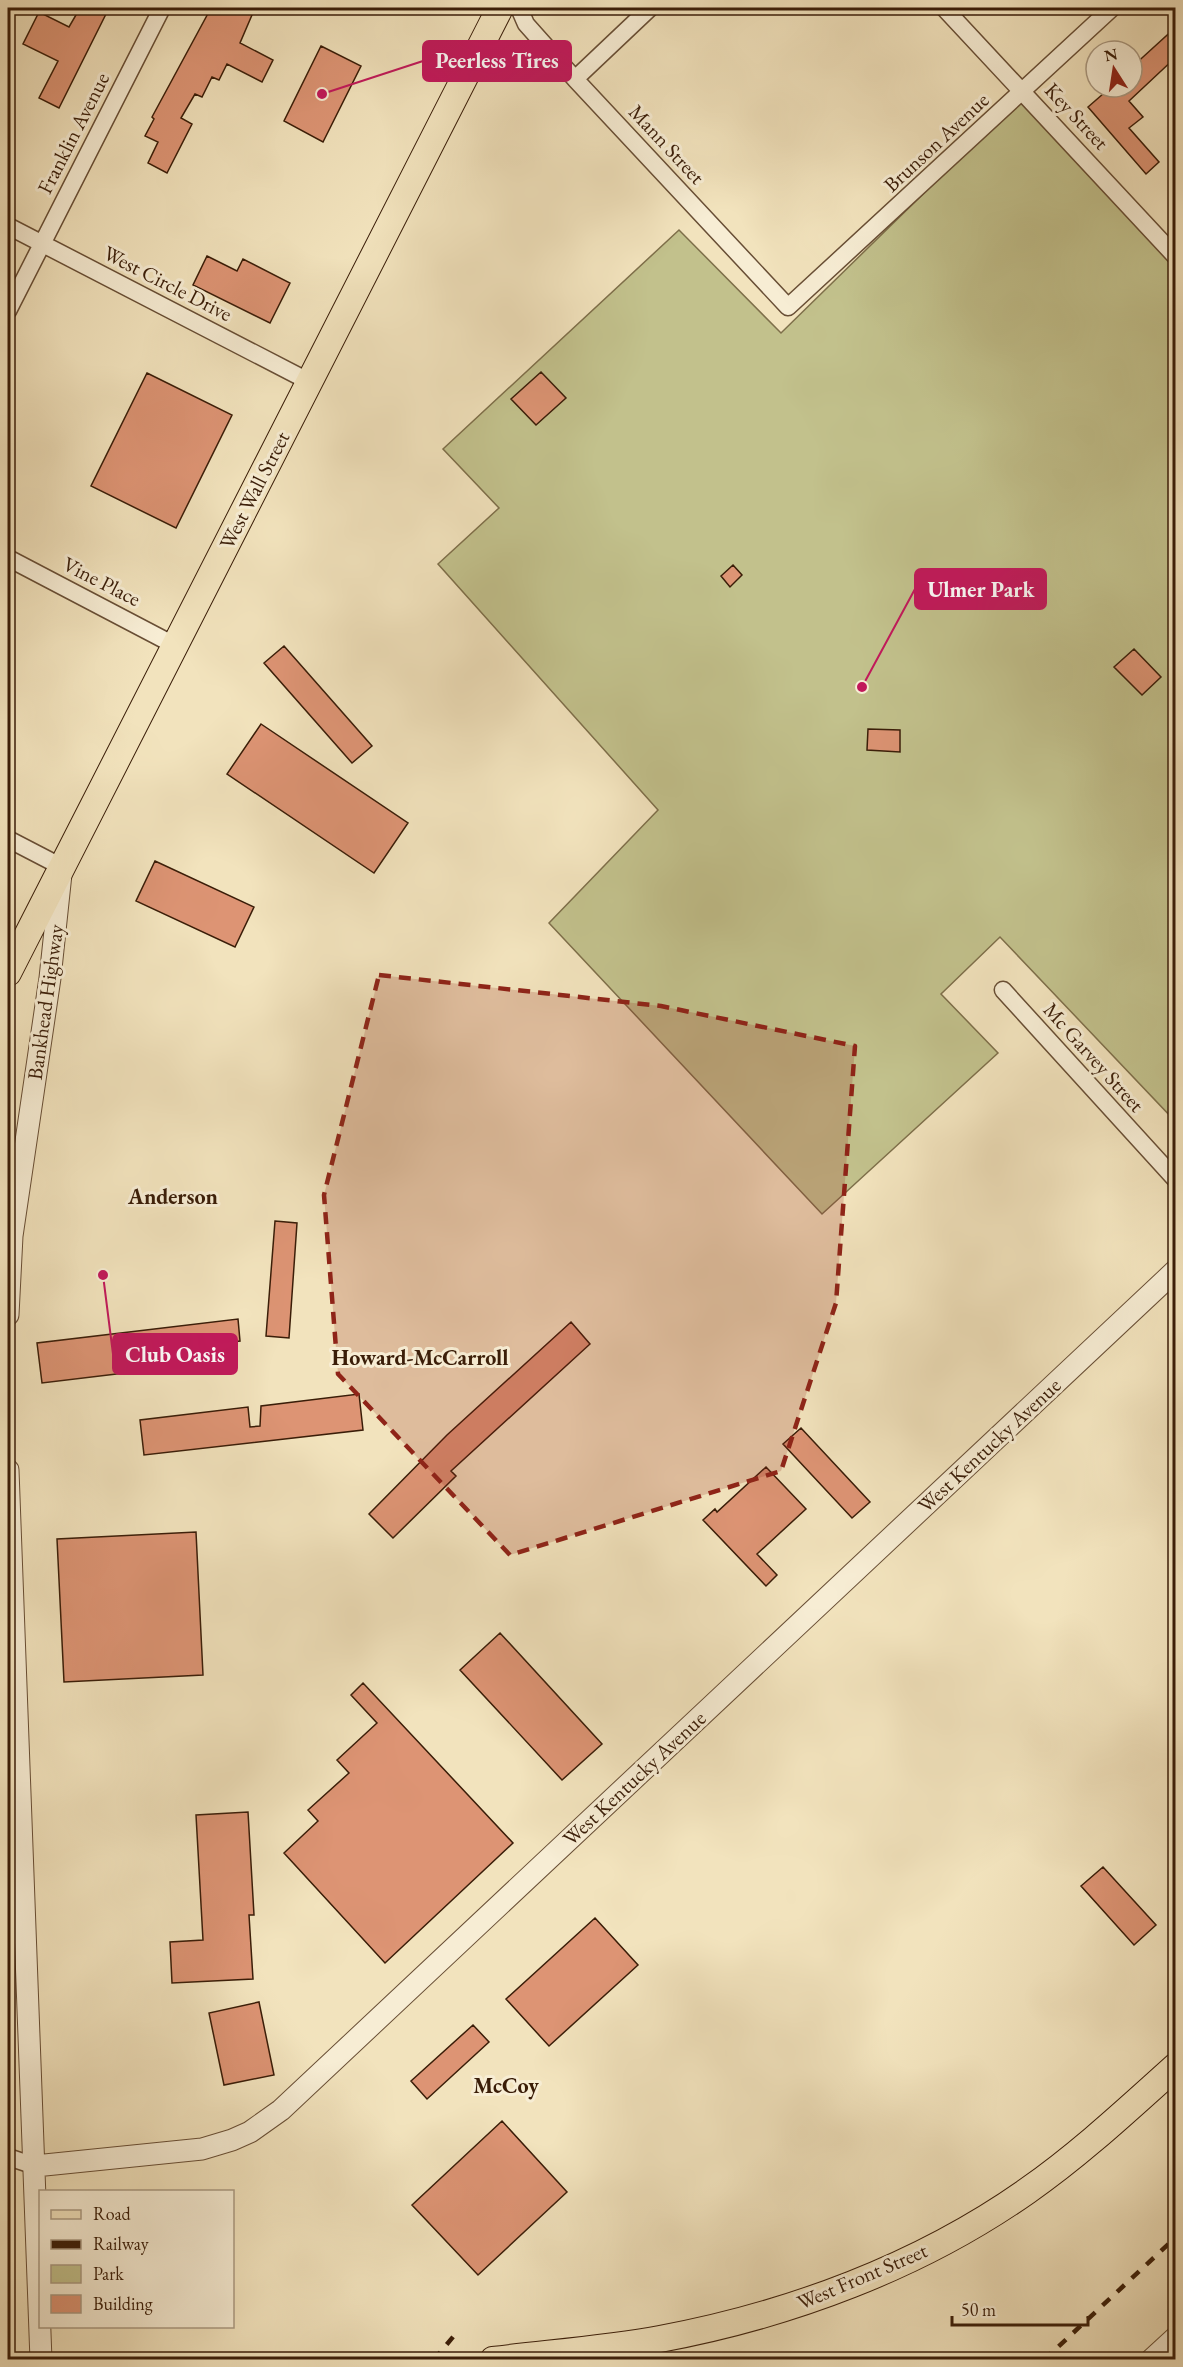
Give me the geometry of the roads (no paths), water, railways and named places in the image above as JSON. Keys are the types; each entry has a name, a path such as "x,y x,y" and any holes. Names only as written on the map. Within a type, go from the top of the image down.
{"main road":[{"name":"West Wall Street","path":"8,973 500,8"},
{"name":"West Front Street","path":"494,2360 658,2339 783,2309 843,2288 938,2244 1026,2192 1108,2128 1176,2066"}],"street":[{"name":"Franklin Avenue","path":"8,311 162,8"},
{"name":"Mann Street","path":"519,8 526,24 574,79 788,307"},
{"path":"574,79 650,8"},
{"name":"Key Street","path":"944,8 1024,91 1176,257"},
{"name":"Brunson Avenue","path":"788,307 1112,8"},
{"name":"West Circle Drive","path":"8,226 308,381"},
{"name":"Vine Place","path":"8,558 176,646"},
{"path":"8,839 62,867"},
{"name":"Bankhead Highway","path":"8,1315 12,1236 50,978 62,867"},
{"name":"Mc Garvey Street","path":"1003,990 1176,1180"},
{"name":"West Kentucky Avenue","path":"35,2166 211,2147 250,2132 281,2110 1176,1270"},
{"path":"8,1470 14,1806 35,2166 39,2295"},
{"path":"8,2157 35,2166"},
{"path":"40,2328 41,2360"},
{"path":"1151,2360 1176,2337"}],"railway":[{"path":"1044,2360 1176,2237"},
{"path":"434,2360 457,2332"}],"place":[{"name":"Peerless Tires","path":"322,94"},
{"name":"Ulmer Park","path":"862,687"},
{"name":"Club Oasis","path":"103,1275"}],"district":[{"name":"Anderson","path":"173,1196"},
{"name":"Howard-McCarroll","path":"420,1357"},
{"name":"McCoy","path":"506,2085"}]}
